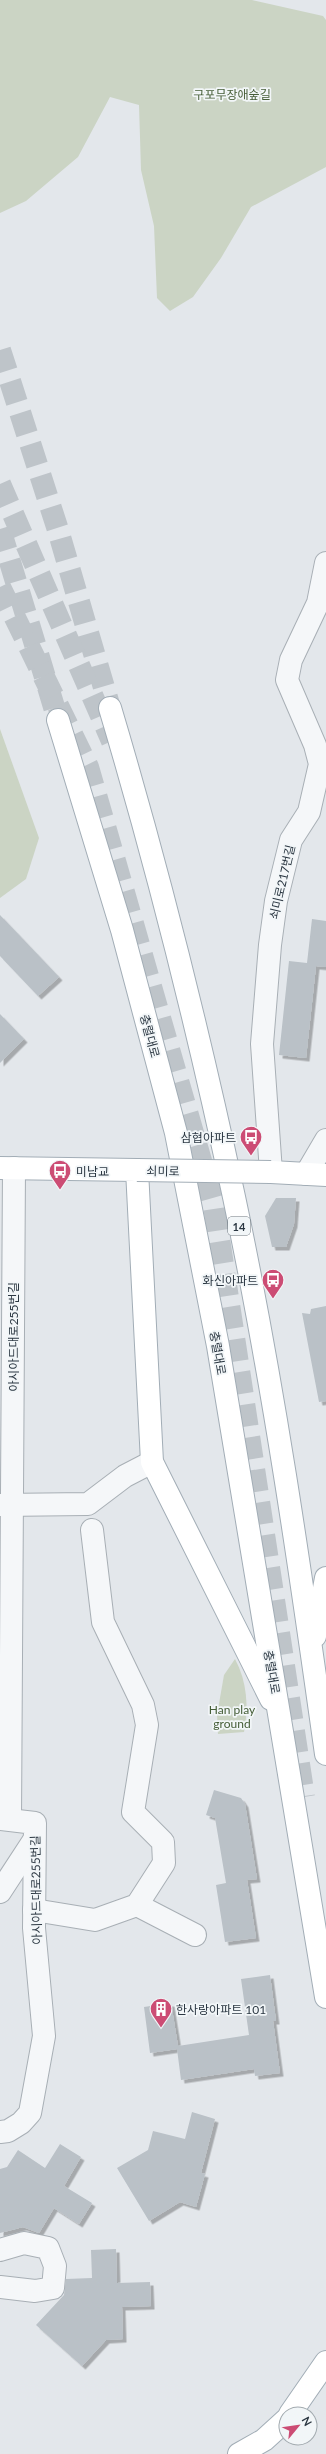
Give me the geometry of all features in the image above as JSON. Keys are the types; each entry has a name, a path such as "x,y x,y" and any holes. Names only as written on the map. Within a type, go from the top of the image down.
{"main road":[{"name":"14","path":"110,708 145,826 234,1198 272,1399 326,1754"},
{"name":"충렬대로","path":"58,720 122,930 176,1133 218,1346 326,1997"},
{"name":"쇠미로","path":"7,1168 316,1174"},
{"path":"137,1170 152,1462 280,1718"},
{"path":"312,1654 326,1578"},
{"path":"296,2406 326,2362"},
{"path":"239,2454 264,2440 278,2427"}],"street":[{"name":"쇠미로217번길","path":"271,1172 262,1044 270,945 276,901 291,840 309,812 320,764 315,745 287,680 292,660 318,603 326,563"},
{"path":"316,1174 326,1140"},
{"name":"아시아드대로255번길","path":"0,2132 8,2131 21,2123 30,2113 44,2036 34,1910 35,1824 5,1819 7,1168"},
{"path":"6,1505 88,1504 125,1476 152,1462"},
{"path":"34,1910 95,1920 137,1905 164,1863 163,1842 133,1812 147,1725 143,1705 103,1622 92,1530"},
{"path":"0,1892 34,1840"},
{"path":"137,1905 195,1935"},
{"path":"0,2250 24,2243 48,2248 56,2266 52,2288 35,2291 0,2287"}],"green space":[{"name":"구포무장애숲길","path":"0,0 252,0 323,16 326,20 326,167 251,207 221,258 193,297 170,311 157,298 154,226 141,170 139,105 110,97 78,157 26,201 0,213"},
{"path":"0,729 39,838 26,879 0,898"},
{"name":"Han play ground","path":"235,1659 242,1676 246,1695 246,1723 244,1732 218,1734 217,1715 224,1675"}],"building":[{"path":"0,915 59,977 38,996 0,956"},
{"path":"312,919 326,921 326,967 316,966 306,1058 279,1055 289,961 307,963"},
{"path":"0,1014 24,1039 0,1063"},
{"path":"276,1198 296,1198 294,1224 286,1247 272,1247 265,1216"},
{"path":"326,1306 326,1401 319,1402 302,1313 310,1314 311,1309"},
{"path":"214,1790 241,1798 245,1804 257,1879 247,1880 256,1938 225,1942 216,1885 226,1883 215,1818 206,1815"},
{"name":"한사랑아파트 101","path":"270,1975 276,2021 273,2021 280,2073 255,2076 254,2069 181,2080 177,2049 150,2053 144,2007 171,2003 178,2046 249,2035 241,1979"},
{"path":"192,2112 215,2119 201,2173 205,2174 196,2207 180,2202 149,2221 117,2168 148,2150 153,2131 185,2139"},
{"path":"60,2144 81,2157 64,2186 92,2203 79,2224 54,2208 39,2233 23,2227 0,2233 0,2169 7,2167 18,2150 45,2168"},
{"path":"116,2249 117,2283 150,2282 151,2306 122,2307 123,2339 106,2340 82,2366 36,2325 64,2295 66,2279 92,2278 91,2250"}],"tunnel":[{"path":"0,350 58,530 110,708"},
{"path":"0,484 112,741"},
{"path":"0,529 58,720"},
{"path":"0,587 88,767 214,1206 304,1797"}],"place":[{"name":"삼협아파트","path":"251,1156"},
{"name":"미남교","path":"60,1190"},
{"name":"화신아파트","path":"273,1300"},
{"name":"한사랑아파트 101","path":"161,2028"}]}
